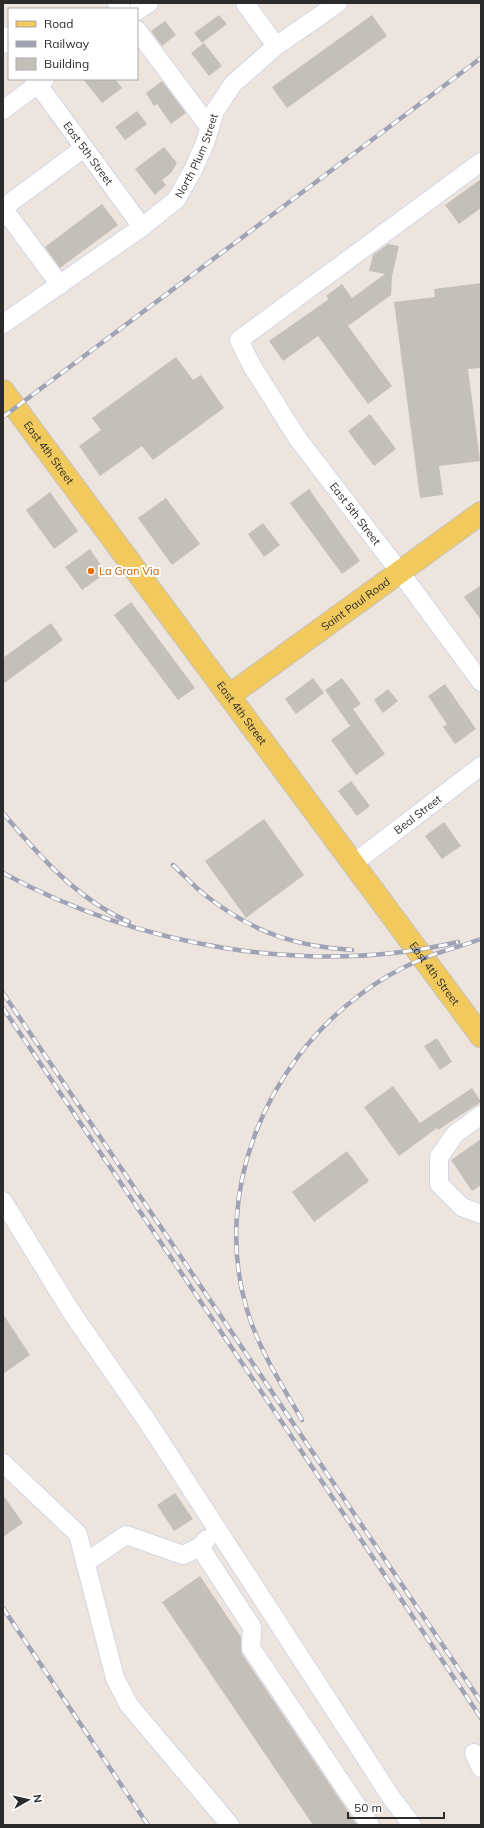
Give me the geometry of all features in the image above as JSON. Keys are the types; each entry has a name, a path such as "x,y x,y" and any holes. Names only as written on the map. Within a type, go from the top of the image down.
{"main road":[{"name":"East 4th Street","path":"3,391 354,863 422,959 480,1034"},
{"name":"Saint Paul Road","path":"230,695 481,513"}],"street":[{"path":"138,11 149,3"},
{"path":"245,3 276,46"},
{"name":"North Plum Street","path":"3,324 142,227 176,200 193,170 210,128 215,111 233,84 276,46 338,3"},
{"path":"138,31 210,128"},
{"path":"3,110 39,81"},
{"name":"East 5th Street","path":"39,81 84,148 142,227"},
{"path":"60,285 3,208 84,148"},
{"name":"East 5th Street","path":"481,162 239,340 252,366 298,439 400,572 481,682"},
{"name":"Beal Street","path":"354,863 481,766"},
{"path":"481,1115 454,1134 439,1157 439,1184 462,1207 481,1214"},
{"path":"3,1201 72,1314 147,1421 387,1790 412,1825"},
{"path":"3,1463 78,1534 115,1678 129,1705 230,1825"},
{"path":"85,1563 126,1535 183,1555 200,1547 216,1528"},
{"path":"200,1547 252,1627 251,1648 370,1825"}],"building":[{"path":"219,15 227,24 202,43 194,33"},
{"path":"372,15 387,36 287,108 272,87"},
{"path":"165,21 176,35 162,46 151,31"},
{"path":"204,43 222,66 209,76 191,53"},
{"path":"84,80 116,80 122,88 102,103"},
{"path":"162,81 186,113 171,124 157,104 154,106 146,93"},
{"path":"137,111 147,124 125,140 115,127"},
{"path":"164,147 177,163 171,173 162,180 166,185 155,195 135,169"},
{"path":"481,179 481,208 459,224 445,205"},
{"path":"102,204 118,225 60,268 45,247"},
{"path":"388,244 399,246 392,276 391,295 348,326 392,386 368,404 318,336 283,361 269,341 329,299 326,296 342,284 352,298 385,274 369,271 373,255"},
{"path":"481,283 481,368 468,369 480,461 439,466 443,495 420,498 394,302 435,297 434,289"},
{"path":"176,357 193,380 201,375 224,408 153,460 142,446 100,476 79,446 101,430 92,418"},
{"path":"370,414 396,449 374,466 348,431"},
{"path":"309,489 360,561 342,574 290,503"},
{"path":"50,492 78,531 54,549 26,510"},
{"path":"166,498 200,544 172,565 138,518"},
{"path":"263,523 280,545 264,557 248,534"},
{"path":"90,549 106,573 82,590 65,567"},
{"path":"481,585 481,620 464,597"},
{"path":"131,602 195,688 178,700 114,615"},
{"path":"51,623 63,640 3,684 3,658"},
{"path":"313,678 324,693 296,714 285,699"},
{"path":"342,678 361,704 353,709 385,754 356,775 331,740 350,726 325,690"},
{"path":"445,684 476,729 455,744 443,727 447,724 428,696"},
{"path":"388,689 398,701 383,713 374,700"},
{"path":"351,781 370,806 357,816 338,791"},
{"path":"264,819 304,875 246,918 205,861"},
{"path":"444,822 461,846 442,859 425,836"},
{"path":"437,1038 452,1062 440,1070 424,1046"},
{"path":"393,1086 420,1123 472,1088 481,1102 438,1130 437,1128 399,1156 364,1107"},
{"path":"481,1139 481,1185 472,1191 451,1160"},
{"path":"347,1151 369,1181 314,1222 292,1192"},
{"path":"3,1314 30,1355 3,1374"},
{"path":"175,1493 193,1519 174,1531 157,1505"},
{"path":"3,1495 23,1523 3,1537"},
{"path":"200,1576 241,1637 242,1654 357,1825 313,1825 162,1602"}],"railway":[{"path":"3,417 481,58"},
{"path":"3,813 45,860 76,889 92,901 129,922"},
{"path":"173,865 195,887 209,898 226,910 259,929 294,941 331,948 352,950"},
{"path":"3,873 55,898 110,920 166,936 224,948 283,955 342,956 401,952 458,942"},
{"path":"302,1420 264,1353 252,1325 247,1310 238,1266 237,1221 242,1177 255,1135 274,1094 298,1057 327,1023 361,994 406,966 429,956 481,939"},
{"path":"3,993 481,1702"},
{"path":"3,1008 481,1718"},
{"path":"3,1608 148,1825"}],"place":[{"name":"La Gran Via","path":"91,571"}]}
